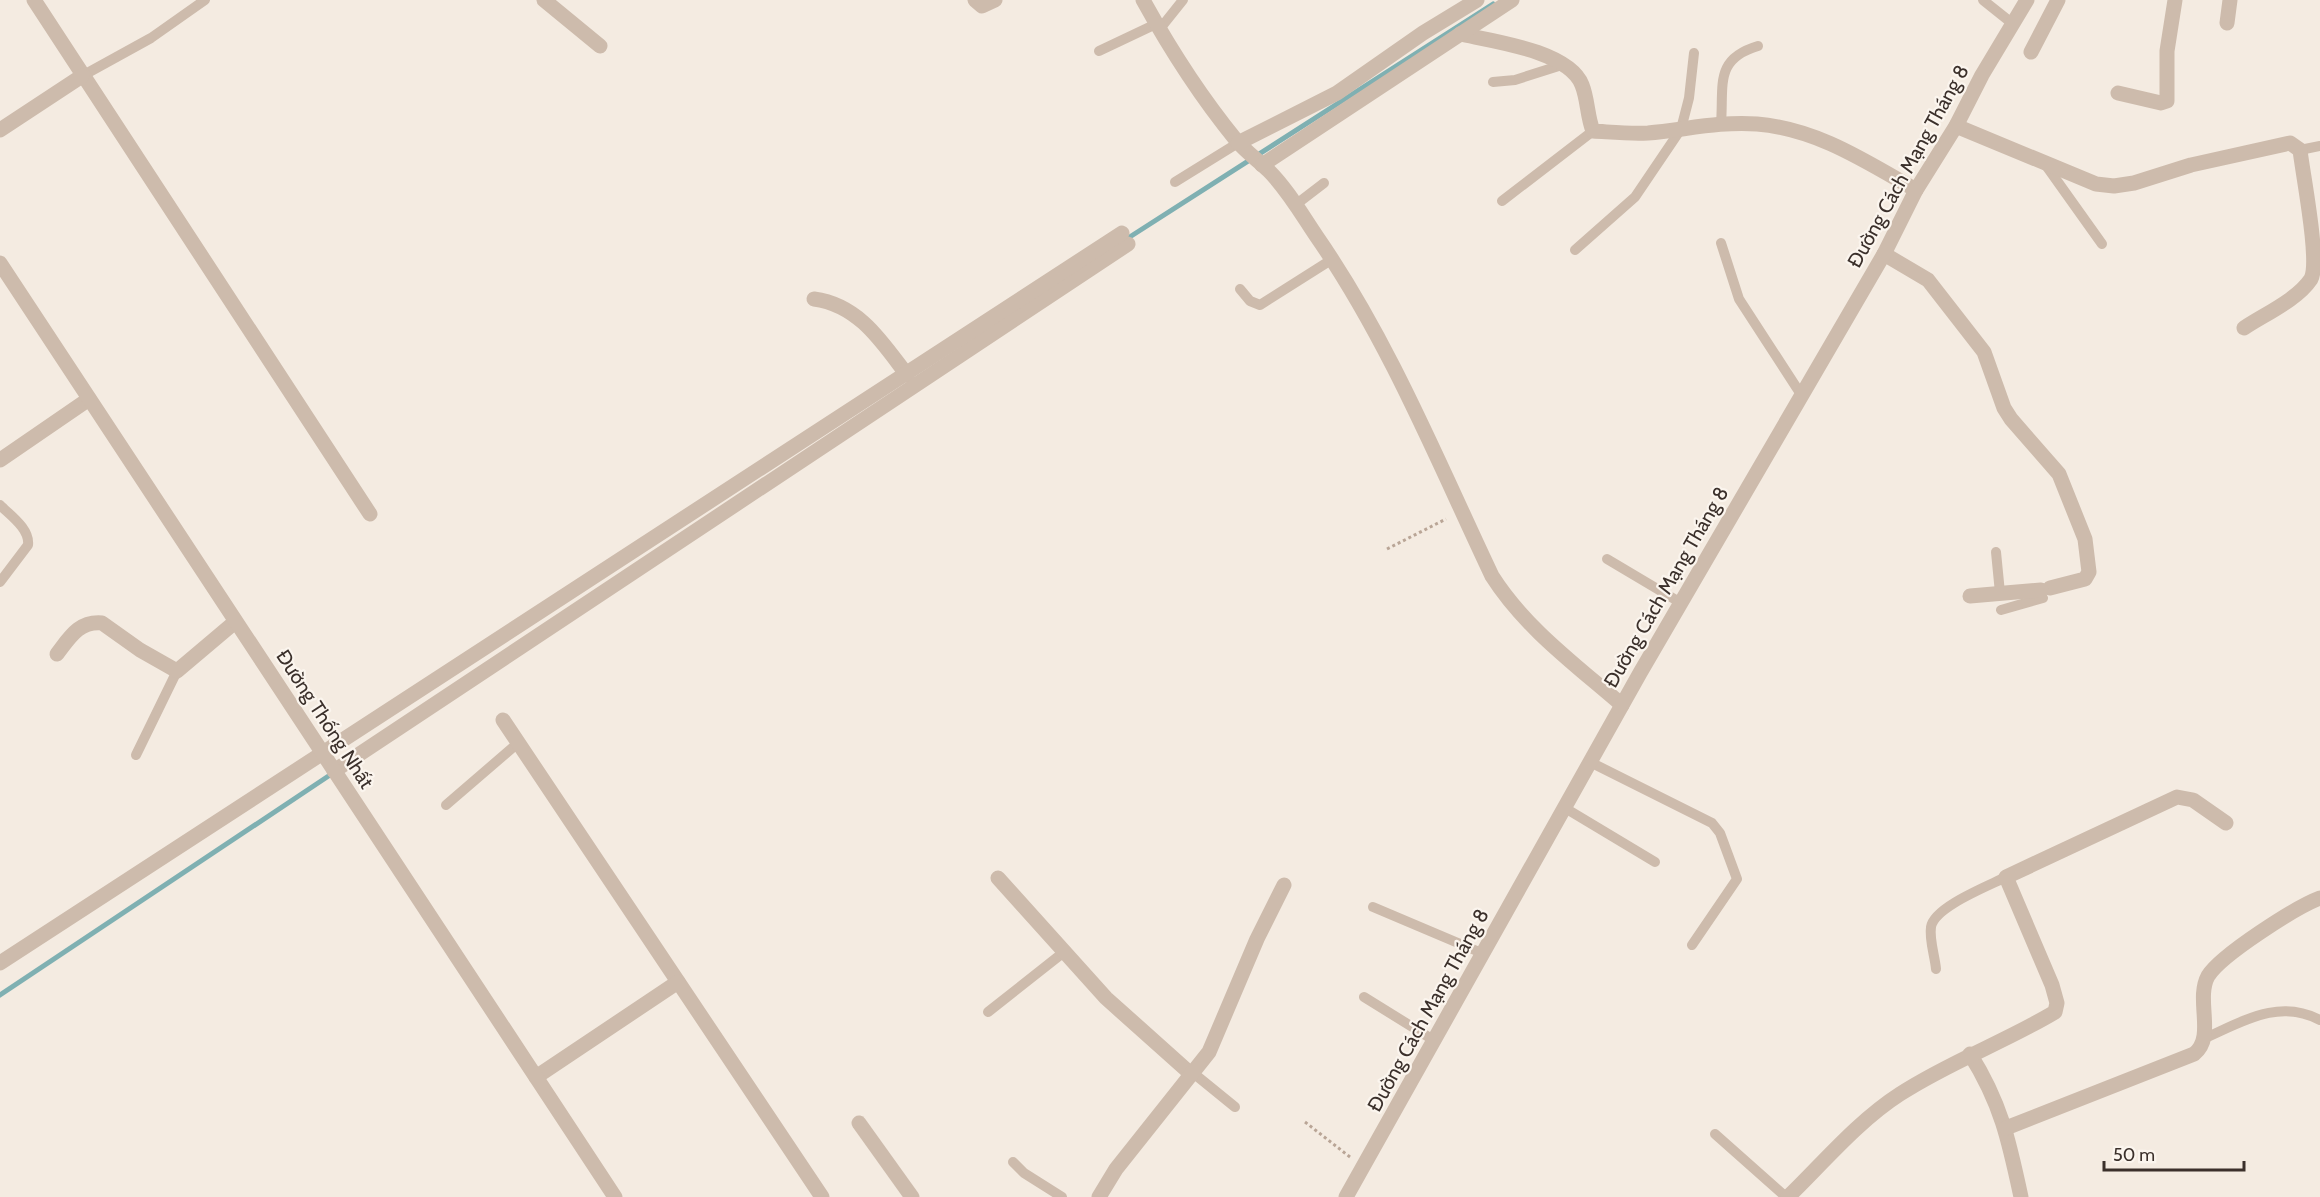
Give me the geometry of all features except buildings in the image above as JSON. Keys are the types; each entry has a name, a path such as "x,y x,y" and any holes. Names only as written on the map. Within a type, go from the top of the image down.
{"street":[{"path":"34,0 370,514"},
{"path":"544,0 600,46"},
{"path":"975,0 981,6 995,0"},
{"path":"1143,0 1183,68 1242,146 1280,184 1331,260 1388,359 1492,576 1508,601 1524,620 1622,705"},
{"path":"1242,146 1337,93 1423,33 1477,0"},
{"path":"1260,163 1512,0"},
{"name":"Đường Cách Mạng Tháng 8","path":"1346,1197 1622,705 1884,254 1916,190 1956,126 2027,0"},
{"path":"2031,52 2058,0"},
{"path":"2118,93 2162,103 2167,101 2167,51 2175,0"},
{"path":"2227,23 2230,0"},
{"path":"1460,34 1543,55 1565,64 1582,85 1593,130 1646,133 1721,124 1758,124 1793,130 1827,140 1916,190"},
{"path":"0,130 82,76"},
{"path":"1956,126 2096,184 2114,186 2191,165 2290,143 2300,150 2313,194 2317,277 2303,289 2244,328"},
{"path":"0,963 907,375 1125,239 334,770"},
{"path":"1884,254 1928,280 1984,352 2004,408 2059,474 2085,539 2089,572 2085,579 2049,591 1970,596"},
{"name":"Đường Thống Nhất","path":"0,264 615,1197"},
{"path":"814,299 835,304 867,324 907,375"},
{"path":"0,460 89,399"},
{"path":"57,654 75,630 83,625 102,623 140,650 177,671 236,622"},
{"path":"503,720 822,1197"},
{"path":"1787,1197 1879,1109 1900,1094 1970,1054 2055,1012 2057,1003 2052,985 2006,877 2177,796 2193,800 2226,823"},
{"path":"998,878 1106,998 1192,1073"},
{"path":"1099,1197 1116,1169 1192,1073 1217,1037 1257,939 1284,885"},
{"path":"2006,1128 2194,1054 2201,1049 2203,991 2208,976 2219,964 2290,911 2320,898"},
{"path":"536,1077 678,982"},
{"path":"1970,1054 1995,1096 2006,1128 2020,1197"},
{"path":"859,1123 912,1197"}],"lane":[{"path":"82,76 151,38 206,0"},
{"path":"1099,51 1158,27 1183,0"},
{"path":"1983,0 2013,24"},
{"path":"1721,124 1726,64 1733,56 1758,46"},
{"path":"1575,250 1635,197 1681,129 1689,98 1694,53"},
{"path":"1493,82 1515,80 1565,64"},
{"path":"1502,201 1593,130"},
{"path":"1175,182 1242,146"},
{"path":"2300,150 2320,146"},
{"path":"2045,164 2102,244"},
{"path":"1294,206 1324,183"},
{"path":"1721,243 1738,299 1802,396"},
{"path":"1240,289 1250,301 1260,305 1331,260"},
{"path":"0,505 23,528 29,538 28,545 0,582"},
{"path":"1996,552 2000,593"},
{"path":"1607,559 1681,603"},
{"path":"2001,610 2049,591"},
{"path":"136,754 177,671"},
{"path":"446,805 518,743"},
{"path":"1590,762 1700,816 1712,823 1720,833 1737,879 1692,945"},
{"path":"1565,808 1655,861"},
{"path":"1936,969 1931,928 1936,916 1946,908 2006,877"},
{"path":"1373,908 1484,954"},
{"path":"988,1012 1064,952"},
{"path":"1364,997 1435,1041"},
{"path":"2203,1040 2270,1010 2313,1016 2320,1020"},
{"path":"1192,1073 1235,1107"},
{"path":"1715,1134 1787,1197"},
{"path":"1012,1162 1024,1173 1062,1197"}],"path":[{"path":"1387,549 1461,511"},
{"path":"1305,1122 1363,1167"}],"waterway":[{"path":"1125,240 1493,4"},
{"path":"0,995 333,773"}]}
